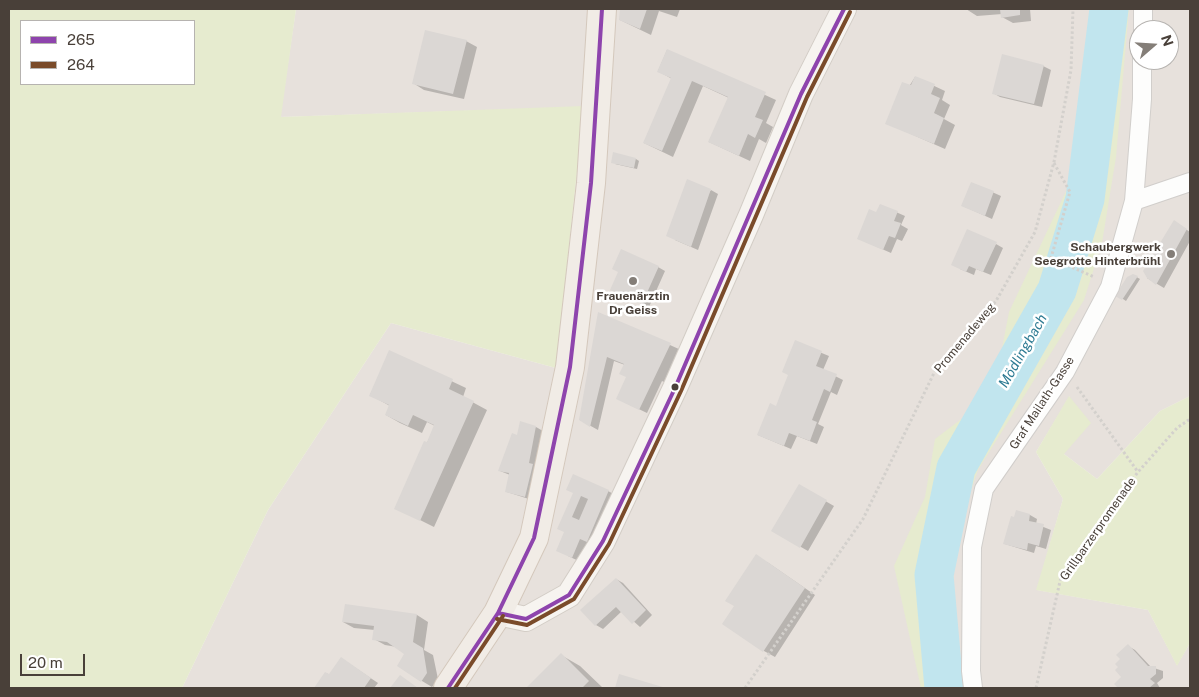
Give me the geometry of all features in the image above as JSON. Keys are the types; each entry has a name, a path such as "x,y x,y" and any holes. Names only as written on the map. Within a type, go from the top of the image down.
{"main road":[{"path":"448,688 498,613 534,538 570,367 591,183 602,9"}],"street":[{"path":"498,613 526,619 569,596 603,541 675,388 751,215 801,94 844,9"},
{"name":"Graf Mailath-Gasse","path":"973,688 971,671 972,547 984,489 1065,372 1110,287 1134,201 1142,99 1142,70"},
{"path":"1134,201 1190,182"}],"path":[{"name":"Promenadeweg","path":"745,688 863,519 935,371 996,301 1035,232 1054,162 1071,70 1072,9"},
{"path":"1054,162 1070,192 1051,258 1092,276"},
{"path":"1065,372 1138,472"},
{"name":"Grillparzerpromenade","path":"1036,688 1062,577 1138,472 1177,428 1190,419"}],"shaded area":[{"path":"296,9 1190,9 1190,396 1160,411 1097,479 1064,454 1070,396 1036,452 1063,499 1037,590 1148,610 1177,665 1190,643 1190,688 182,688 268,510 391,323 556,368 584,107 280,117"}],"green space":[{"path":"9,9 296,9 281,117 584,106 556,368 391,323 268,510 182,688 9,688"},
{"path":"1092,9 1129,9 1116,157 1102,243 1084,300 978,470 952,546 957,655 961,688 921,688 894,566 925,497 935,439 993,395 1009,312 1077,168"},
{"path":"1069,396 1091,423 1064,454 1097,479 1160,411 1190,396 1190,643 1177,666 1148,610 1036,590 1063,499 1036,452"}],"building":[{"path":"620,9 647,9 640,29 619,20"},
{"path":"1000,9 1020,9 1020,15 1001,18"},
{"path":"425,30 467,40 453,94 412,84"},
{"path":"667,49 766,92 755,117 763,120 755,138 748,134 739,156 708,142 728,97 692,81 662,151 643,143 671,78 657,72"},
{"path":"1002,54 1044,65 1034,104 992,94"},
{"path":"915,76 935,84 931,94 940,98 934,113 944,118 934,144 885,124 902,82 911,85"},
{"path":"613,152 636,158 634,168 611,163"},
{"path":"687,179 711,189 691,247 666,236"},
{"path":"971,182 994,191 985,216 961,206"},
{"path":"880,204 898,211 894,221 901,223 895,238 889,236 883,250 857,239 869,209 876,212"},
{"path":"1174,220 1187,229 1156,285 1147,278 1143,271"},
{"path":"967,229 997,242 983,272 969,266 966,272 951,265"},
{"name":"Frauenärztin Dr Geiss","path":"621,249 659,266 642,304 610,290 618,272 612,269"},
{"path":"1133,274 1138,276 1122,300 1115,296 1127,277"},
{"path":"598,312 671,343 639,410 616,399 626,377 619,374 624,364 607,357 590,427 579,420"},
{"path":"795,340 822,351 816,366 837,374 830,392 824,389 812,420 817,422 810,441 789,433 784,446 757,435 770,403 776,406 788,375 782,372"},
{"path":"389,350 453,379 449,389 474,401 420,521 394,509 424,441 427,442 434,425 413,415 408,426 385,415 389,405 369,396"},
{"path":"520,421 536,426 529,463 533,464 525,497 505,492 509,473 498,471 512,433 517,435"},
{"path":"573,474 609,490 587,542 580,539 572,558 556,551 564,532 557,529 573,493 566,490","holes":["581,496 588,499 579,520 572,517"]},
{"path":"799,484 827,500 800,548 771,531"},
{"path":"1016,510 1030,514 1029,521 1044,524 1039,546 1028,543 1027,550 1003,544 1011,516 1014,517"},
{"path":"756,554 805,588 763,652 722,624 734,606 725,601"},
{"path":"616,578 646,610 632,624 616,607 595,626 580,610"},
{"path":"345,604 417,614 413,642 423,648 427,673 421,682 397,666 404,654 387,642 372,640 374,626 342,622"},
{"path":"1128,644 1148,666 1156,666 1156,674 1150,679 1155,683 1149,688 1118,688 1114,684 1121,677 1115,670 1118,667 1115,664 1120,659 1116,655"},
{"path":"561,653 589,681 582,688 526,688"},
{"path":"341,657 371,678 364,688 314,688 325,672 329,674"},
{"path":"619,674 666,688 615,688"},
{"path":"400,675 418,688 390,688"}],"waterway":[{"name":"Mödlingbach","path":"944,688 934,575 956,468 1057,290 1085,199 1109,9"}],"transit line":[{"name":"265","path":"448,688 498,613 534,538 570,367 591,183 602,9"},
{"name":"265","path":"498,613 526,619 569,595 603,541 675,388 801,94 844,9"},
{"name":"264","path":"497,619 527,625 574,599 609,544 681,391 807,97 850,12"},
{"name":"264","path":"455,688 503,616"}],"place":[{"name":"Schaubergwerk Seegrotte Hinterbrühl","path":"1171,254"},
{"name":"Frauenärztin Dr Geiss","path":"633,281"}]}
